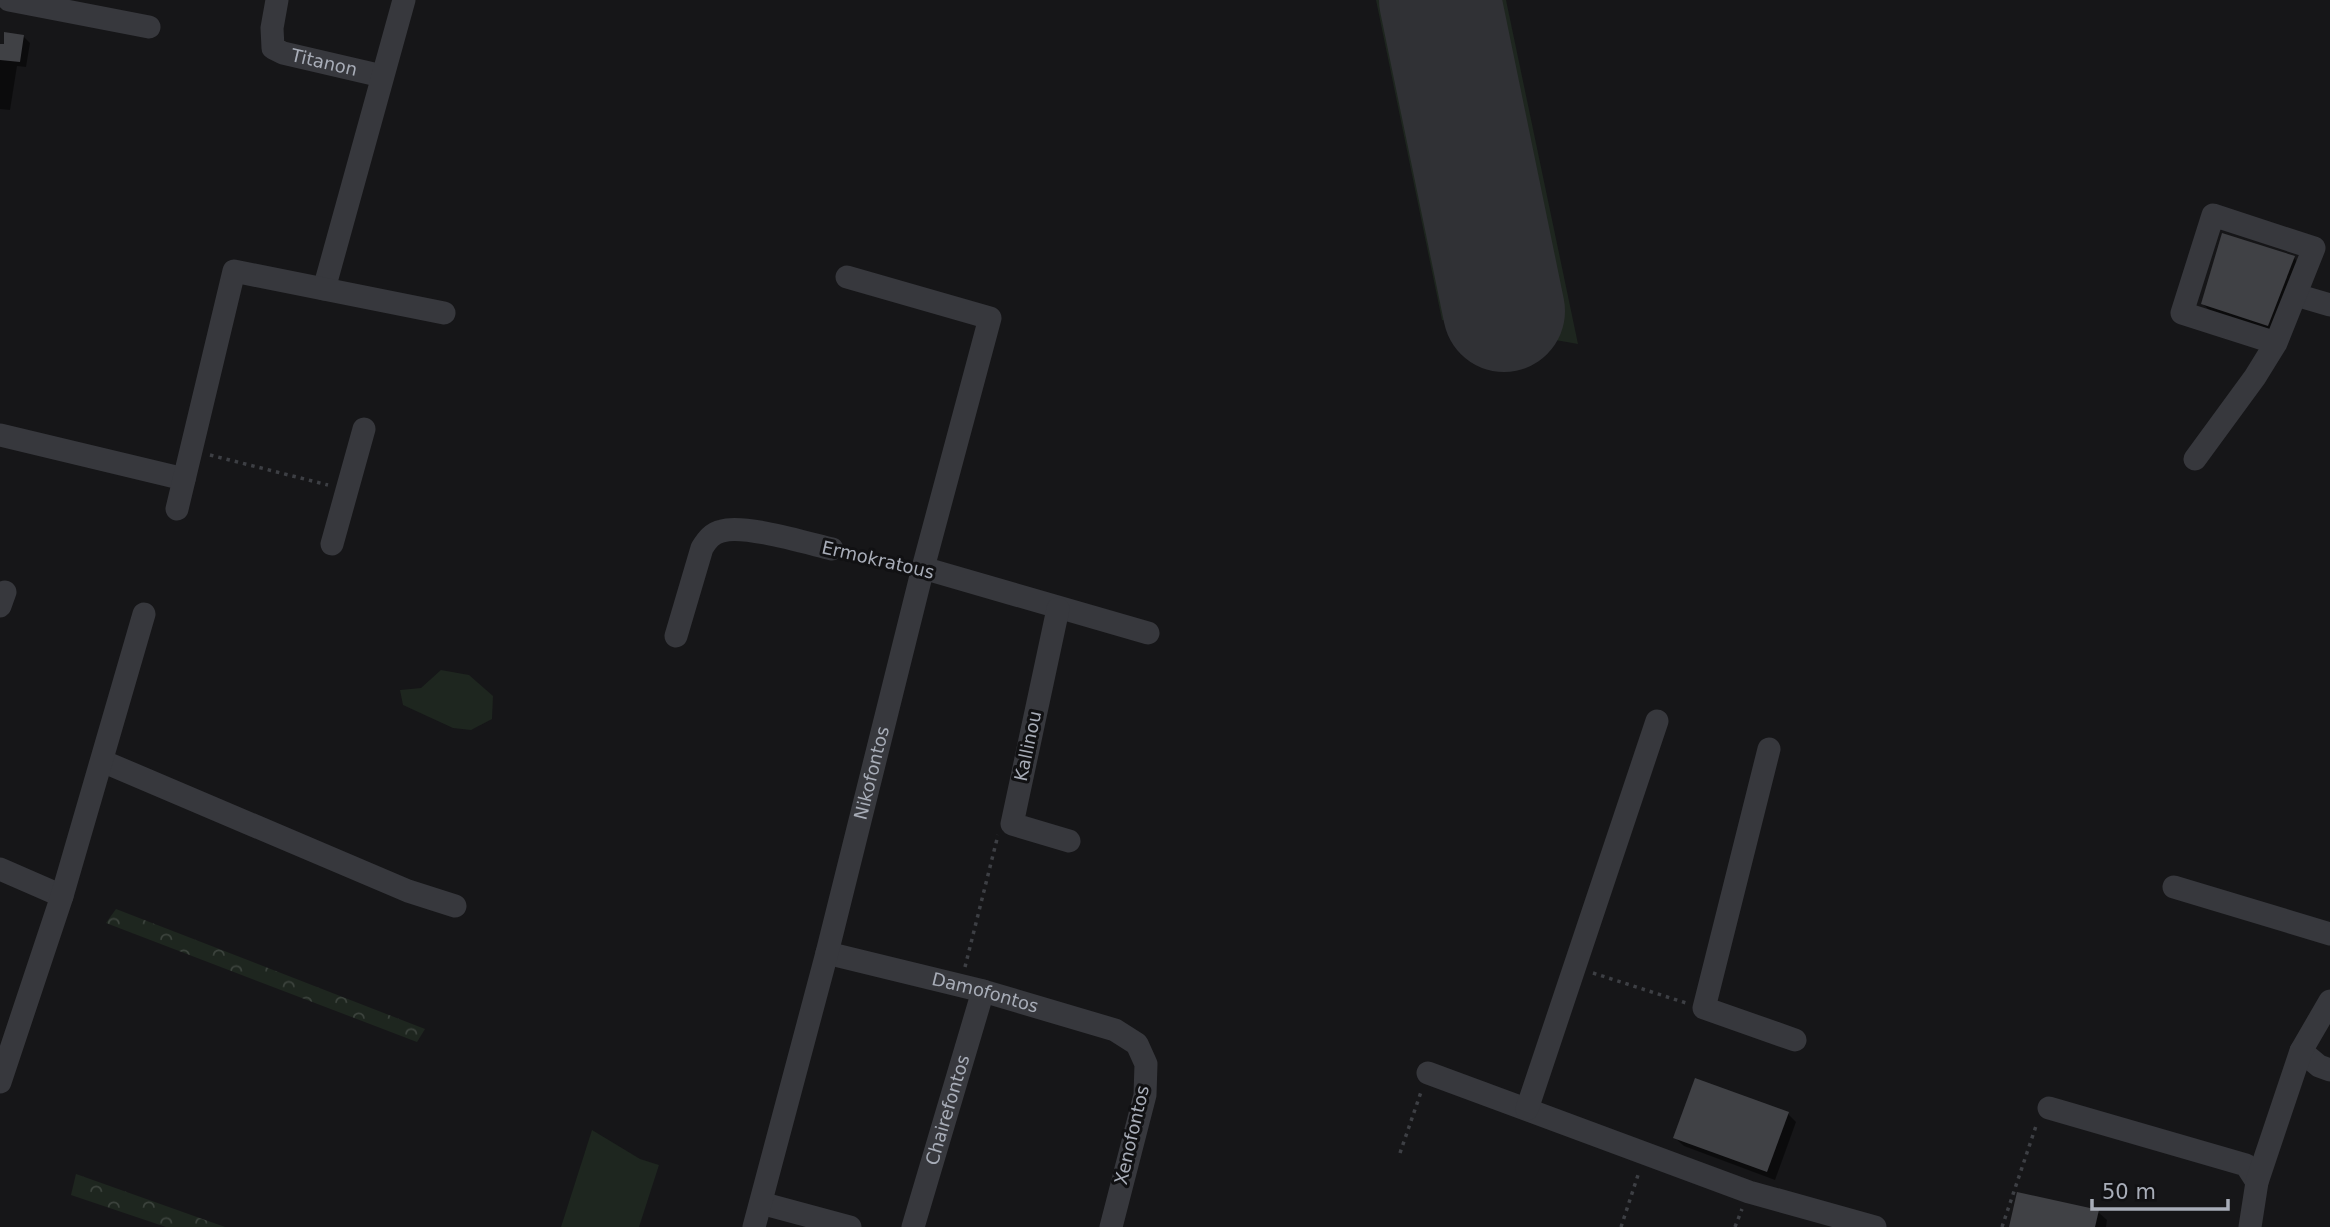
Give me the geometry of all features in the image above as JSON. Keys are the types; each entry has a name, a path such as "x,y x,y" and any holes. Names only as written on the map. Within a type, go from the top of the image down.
{"street":[{"path":"9,0 72,6 149,27"},
{"name":"Titanon","path":"277,0 272,28 273,48 284,54 383,76"},
{"path":"324,289 404,0"},
{"path":"2195,459 2255,377 2276,343 2314,248 2213,215 2182,313 2276,343"},
{"path":"177,509 234,271 444,313"},
{"name":"Nikofontos","path":"754,1227 990,318 847,277"},
{"path":"2296,295 2330,305"},
{"path":"332,544 364,429"},
{"path":"0,435 184,479"},
{"name":"Ermokratous","path":"676,636 702,548 708,539 718,532 741,529 832,549"},
{"name":"Ermokratous","path":"923,568 1148,633"},
{"name":"Kallinou","path":"1012,824 1058,609"},
{"path":"0,1082 62,897 144,614"},
{"path":"1527,1109 1657,721"},
{"path":"1769,749 1704,1008 1795,1040"},
{"path":"102,761 408,891 455,906"},
{"path":"1012,824 1069,841"},
{"path":"0,869 62,897"},
{"path":"2174,887 2330,934"},
{"name":"Damofontos","path":"827,953 983,992 1115,1030 1137,1044"},
{"name":"Chairefontos","path":"913,1227 983,992"},
{"path":"2250,1227 2257,1182 2301,1051 2330,1001"},
{"name":"Xenofontos","path":"1111,1227 1145,1095 1146,1064 1137,1044"},
{"path":"2301,1051 2319,1066 2330,1070"},
{"path":"1428,1073 1749,1192 1875,1227"},
{"path":"2049,1108 2246,1165 2257,1182"},
{"path":"761,1203 850,1227"}],"path":[{"path":"191,450 347,490"},
{"name":"Ermokratous","path":"832,549 923,568"},
{"path":"960,986 998,833 1012,824"},
{"path":"1574,967 1704,1008"},
{"path":"1400,1153 1428,1073"},
{"path":"2002,1227 2036,1125 2049,1108"},
{"path":"1621,1227 1645,1152"}],"green space":[{"path":"1376,0 1410,0 1475,321 1544,331 1475,0 1506,0 1578,344 1442,320"},
{"path":"441,670 469,675 493,696 492,719 471,730 453,728 403,705 400,690 421,688"},
{"path":"116,909 425,1029 417,1042 106,923"},
{"path":"592,1130 640,1159 659,1165 639,1227 561,1227"},
{"path":"76,1174 225,1227 166,1227 71,1195"}],"building":[{"path":"4,32 24,35 20,62 0,60 0,44 4,44"},
{"path":"2222,233 2295,256 2268,326 2201,304"},
{"path":"1695,1078 1789,1112 1767,1172 1673,1138"},
{"path":"2017,1192 2099,1210 2095,1227 2009,1227"}],"runway":[{"path":"1440,0 1504,311"}]}
